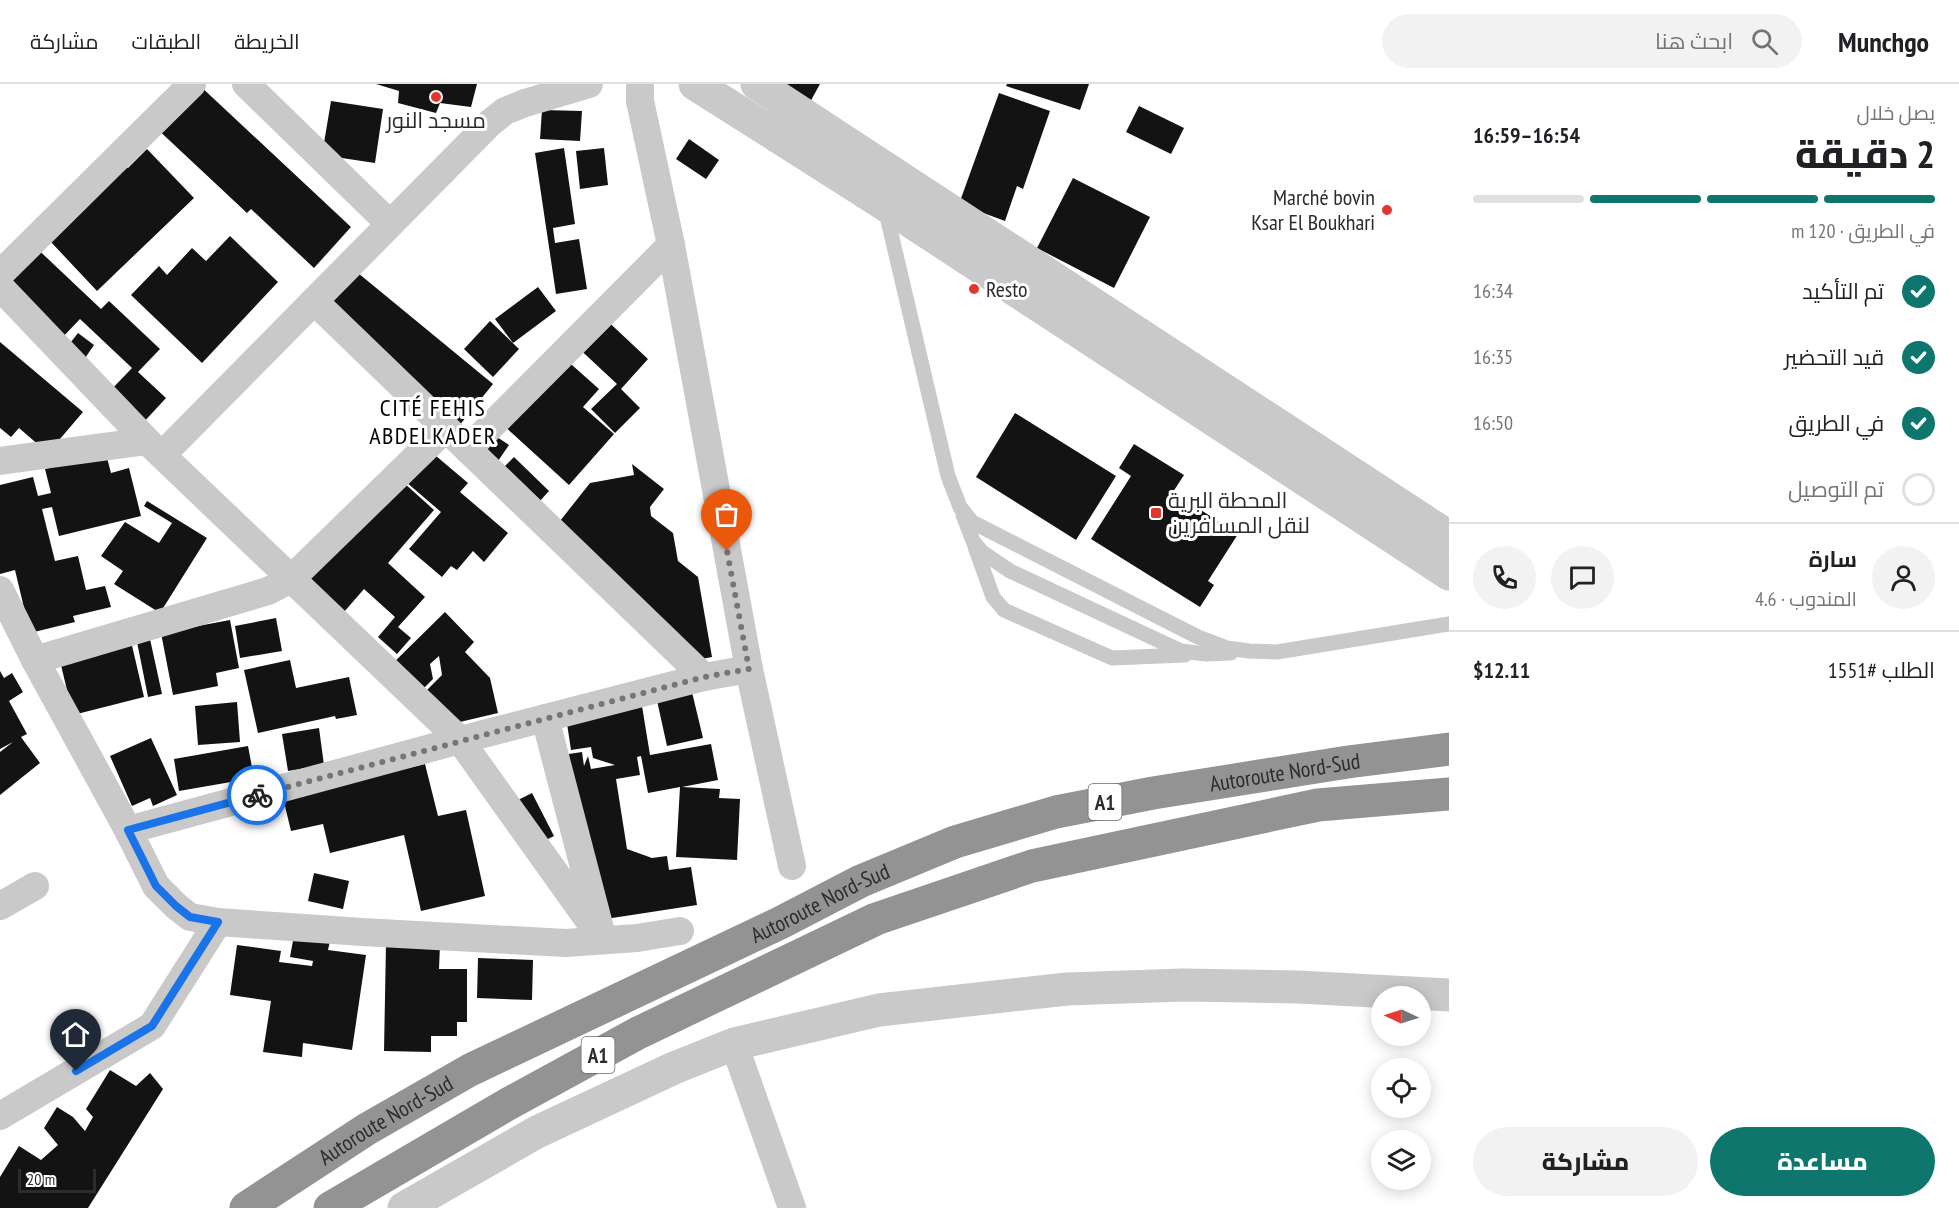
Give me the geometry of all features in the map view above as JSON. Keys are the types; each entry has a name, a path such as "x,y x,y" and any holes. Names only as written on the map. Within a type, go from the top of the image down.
{"highway":[{"name":"Autoroute Nord-Sud","path":"246,1208 367,1129 470,1070 780,923 861,881 955,842 1056,812 1153,793 1348,762 1449,749"},
{"name":"Autoroute Nord-Sud","path":"330,1208 508,1104 638,1033 876,919 1032,866 1318,806 1449,794"}],"street":[{"path":"0,274 192,84"},
{"path":"246,84 390,224"},
{"path":"0,461 155,448 314,301 490,123 505,111 525,103 589,84"},
{"path":"640,84 640,101 671,245 749,669 792,866"},
{"path":"695,84 885,204 1449,574"},
{"path":"757,84 1449,537"},
{"path":"468,449 671,245"},
{"path":"0,287 155,448 460,740 603,940"},
{"path":"314,301 704,677"},
{"path":"35,660 268,591 291,579 446,428"},
{"path":"0,590 156,886 190,917 218,922 567,943 637,938 680,931"},
{"path":"128,830 460,740 704,677 749,669"},
{"path":"545,718 603,940"},
{"path":"0,906 35,886"},
{"path":"0,1116 152,1026 218,922"},
{"path":"404,1208 537,1132 674,1068 734,1044 879,1010 1067,989 1183,985 1298,987 1449,995"},
{"path":"734,1044 792,1208"}],"lane":[{"path":"882,166 885,204 948,476 993,597 1004,610 1112,658 1249,651"},
{"path":"960,507 972,522 1198,638 1227,648 1277,652 1449,624"},
{"path":"973,542 982,552 1010,571 1181,651 1206,654"}],"building":[{"path":"198,84 351,227 314,268 251,209 247,213 153,125"},
{"name":"مسجد النور","path":"376,84 477,84 471,107 440,103 436,113 398,103 399,91"},
{"path":"773,84 820,84 809,104"},
{"path":"1007,84 1089,84 1080,110 1006,86"},
{"path":"999,93 1050,111 1023,189 1017,186 1005,221 959,204"},
{"path":"331,101 383,109 375,163 322,155"},
{"path":"1139,106 1184,128 1171,154 1126,132"},
{"path":"542,110 582,111 580,141 540,139"},
{"path":"689,139 719,160 706,179 676,159"},
{"path":"564,148 575,224 553,228 555,243 579,239 587,289 556,294 535,153"},
{"path":"604,148 608,185 580,189 576,151"},
{"path":"147,149 194,198 97,291 50,241 118,159 128,168"},
{"path":"1073,178 1150,217 1114,288 1037,248"},
{"path":"230,236 278,282 202,363 131,295 159,266 167,275 192,248 206,261"},
{"path":"28,240 101,309 109,301 160,349 138,372 166,398 142,424 109,392 132,368 80,319 60,340 0,270"},
{"path":"358,273 493,384 454,432 310,303"},
{"path":"538,287 556,311 513,343 495,319"},
{"path":"600,314 648,359 621,389 640,408 615,433 591,409 617,384 573,343"},
{"path":"490,321 519,349 493,377 464,349"},
{"path":"78,333 94,345 81,364 64,351"},
{"path":"0,342 83,412 48,453 19,428 11,437 0,428"},
{"path":"563,357 599,389 583,407 614,434 569,485 503,425"},
{"path":"1015,413 1116,476 1076,540 976,477"},
{"path":"488,431 509,445 489,474 469,459"},
{"path":"416,439 468,483 460,492 508,533 484,562 473,551 457,570 451,566 442,577 409,549 441,512 391,469"},
{"name":"المحطة البرية لنقل المسافرين","path":"1134,444 1184,475 1173,492 1238,534 1208,581 1214,585 1200,607 1091,539 1131,476 1119,468"},
{"path":"106,454 111,473 129,468 141,516 59,536 52,507 42,509 55,561 78,556 86,590 105,586 111,607 73,616 75,622 30,633 15,570 0,574 0,485 33,477 38,496 51,493 45,469"},
{"path":"514,457 549,491 528,514 492,479"},
{"path":"632,464 664,489 650,507 651,516 673,533 678,561 698,577 712,657 696,660 545,540 590,483 634,475"},
{"path":"393,473 434,510 388,563 425,597 398,627 411,638 397,654 378,637 395,617 364,589 344,612 307,579"},
{"path":"147,501 207,538 160,613 114,584 123,571 101,556 125,522 159,543 172,523 144,506"},
{"path":"445,612 474,642 465,652 490,678 498,713 447,725 424,693 442,675 439,656 430,664 433,679 412,700 384,672"},
{"path":"276,618 282,651 240,658 235,626"},
{"path":"230,620 239,668 216,673 218,686 173,695 161,633"},
{"path":"130,637 144,697 73,715 60,661"},
{"path":"150,639 162,694 148,697 137,642"},
{"path":"290,660 296,688 349,677 357,715 336,719 335,716 258,733 244,670"},
{"path":"0,671 4,678 12,673 23,692 9,701 27,734 21,737 40,763 0,795 0,752 13,742 0,749"},
{"path":"691,688 703,738 667,746 656,696"},
{"path":"237,702 240,742 198,745 195,706"},
{"path":"642,706 650,755 711,744 718,780 682,787 720,789 719,798 740,799 737,860 676,857 680,787 648,793 641,756 637,757 640,775 616,779 627,849 652,858 667,856 669,870 691,867 697,905 586,922 549,757 582,752 584,766 588,756 591,769 615,765 593,758 591,747 571,750 566,717"},
{"path":"319,728 324,765 288,771 282,734"},
{"path":"151,738 177,795 153,806 150,798 132,806 110,756"},
{"path":"248,746 254,778 179,791 174,759"},
{"path":"425,764 438,816 466,810 485,896 421,911 404,835 330,853 323,824 291,831 283,798"},
{"path":"532,793 554,836 528,849 506,806"},
{"path":"314,873 349,881 343,909 308,901"},
{"path":"294,935 330,941 328,950 366,955 352,1050 303,1043 302,1057 263,1052 271,1001 230,995 237,945 281,951 279,962 312,966 313,961 290,957"},
{"path":"386,944 440,945 439,969 467,969 467,1022 457,1022 457,1036 431,1036 431,1052 384,1051"},
{"path":"478,958 533,960 532,1000 477,998"},
{"path":"110,1070 136,1086 150,1073 163,1089 88,1208 0,1208 0,1177 19,1146 41,1160 58,1145 44,1128 57,1107 73,1117 85,1131 93,1117 86,1109"}],"way so far":[{"path":"257,795 704,677 749,669 727,551"}],"place":[{"name":"مسجد النور","path":"436,97"},
{"name":"Marché bovin Ksar El Boukhari","path":"1387,210"},
{"name":"Resto","path":"974,289"},
{"name":"المحطة البرية لنقل المسافرين","path":"1156,513"}],"district":[{"name":"CITÉ FEHIS ABDELKADER","path":"433,421"}],"route":[{"path":"76,1071 152,1026 218,922 190,917 156,886 128,830 257,795"}]}
